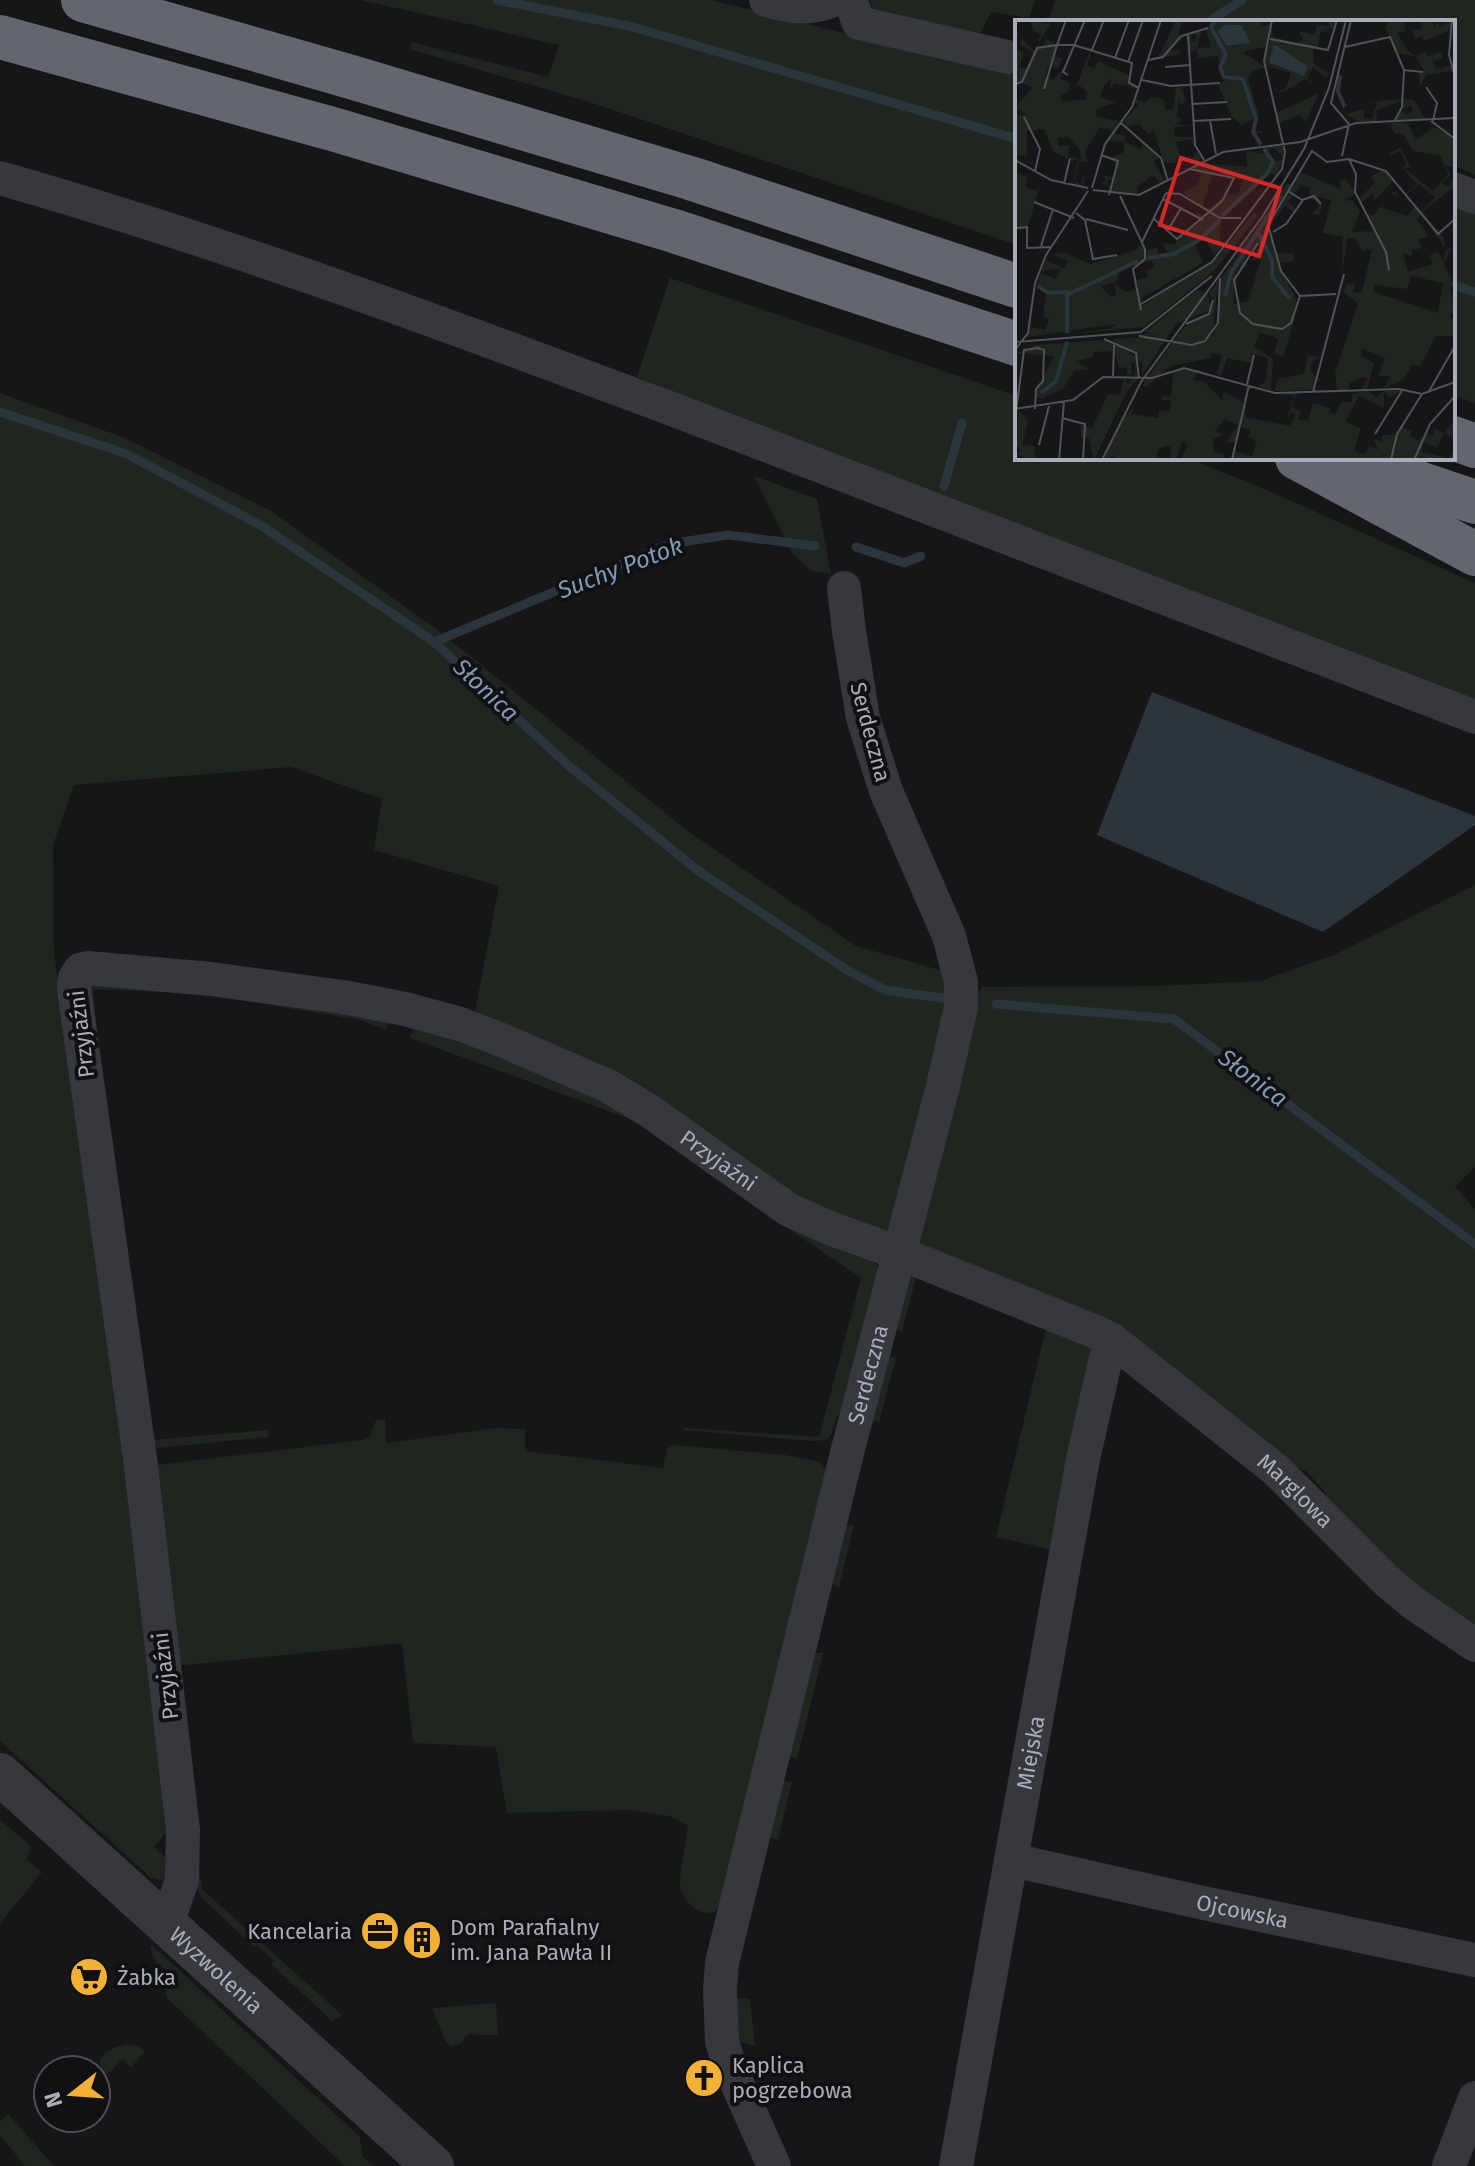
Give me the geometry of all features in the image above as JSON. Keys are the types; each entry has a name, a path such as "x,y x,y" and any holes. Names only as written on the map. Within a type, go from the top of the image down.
{"highway":[{"path":"83,0 690,178 1015,285"},
{"path":"0,37 336,130 674,231 1015,343"},
{"path":"1455,439 1475,446"},
{"path":"1301,460 1475,554"},
{"path":"1351,460 1475,502"}],"street":[{"path":"766,0 789,7 820,6 833,0"},
{"path":"850,0 859,23 1008,57"},
{"path":"0,178 429,318 1475,717"},
{"path":"1455,190 1475,197"},
{"name":"Serdeczna","path":"774,2166 729,2065 722,2041 722,1963 848,1449 955,1042 961,1007 961,982 949,936 886,791 863,718 844,588"},
{"name":"Przyjaźni","path":"167,1924 182,1880 183,1830 140,1458 74,989 80,970 211,979 343,997 460,1024 608,1086 648,1110 789,1210 899,1253"},
{"name":"Marglowa","path":"899,1253 1112,1340 1276,1470 1387,1581 1446,1628 1475,1645"},
{"name":"Miejska","path":"956,2166 1083,1459 1112,1340"},
{"name":"Wyzwolenia","path":"0,1774 433,2166"},
{"name":"Ojcowska","path":"1012,1860 1475,1960"},
{"path":"1449,2166 1475,2098"}],"shaded area":[{"path":"361,0 711,0 1015,76 1015,244 592,103 410,49 411,42 548,77 559,45"},
{"path":"870,0 1035,0 1029,18 991,12 981,32 963,39 879,17"},
{"path":"1055,0 1475,0 1475,175 1455,166 1455,20 1049,20"},
{"path":"1455,206 1475,213 1475,403 1455,396"},
{"path":"670,278 1015,395 1015,460 1192,460 1475,583 1475,708 637,377"},
{"path":"0,393 125,438 271,511 435,628 689,832 856,946 950,973 952,987 890,1236 829,1216 474,1017 499,886 374,850 382,799 291,767 74,785 53,845 54,954 111,1321 172,1825 154,1847 169,1861 169,1877 161,1880 150,1877 0,1741"},
{"path":"754,476 817,499 831,574 811,571 792,553"},
{"path":"1152,692 1475,816 1475,825 1323,932 1097,835"},
{"path":"1475,885 1475,1167 1455,1187 1475,1209 1475,1638 1331,1514 1325,1492 1306,1471 1260,1451 1126,1341 916,1251 968,1006 983,987 1156,986 1260,981 1334,955"},
{"path":"137,984 388,1017 387,1030 360,1020 204,994 93,989 97,1034 89,985"},
{"path":"415,1024 575,1084 638,1122 410,1038"},
{"path":"740,1196 871,1259 878,1267 852,1401 839,1414 829,1438 811,1441 683,1428 819,1437 861,1278"},
{"path":"910,1268 1094,1339 1100,1350 1011,1808 1001,1875 995,1878 1057,1551 996,1537 1047,1324 917,1274 902,1331 888,1327 897,1287"},
{"path":"882,1358 896,1358 879,1422 867,1417"},
{"path":"385,1419 386,1443 497,1428 525,1429 525,1451 663,1468 667,1448 675,1445 785,1455 822,1464 828,1473 722,1907 708,1913 698,1910 681,1891 688,1825 669,1816 628,1810 507,1813 496,1747 413,1743 402,1643 176,1666 157,1465 363,1440 370,1436 376,1420"},
{"path":"269,1430 268,1437 157,1448 152,1447 151,1440"},
{"path":"854,1525 839,1587 829,1582 843,1529"},
{"path":"809,1653 823,1653 797,1760 784,1753"},
{"path":"780,1781 792,1782 778,1840 767,1836"},
{"path":"0,1820 31,1846 27,1860 42,1872 0,1923"},
{"path":"200,1874 202,1889 342,2015 332,2021 271,1964 274,1961 257,1945 254,1947 202,1898 196,1876"},
{"path":"152,1945 360,2137 362,2156 373,2166 345,2166 167,1998 150,1947"},
{"path":"732,1997 750,1999 755,2046 739,2042"},
{"path":"496,2003 498,2035 470,2033 462,2043 451,2047 432,2008"},
{"path":"128,2044 145,2051 131,2067 122,2059 112,2070 112,2054 104,2054"},
{"path":"8,2114 54,2166 25,2166 0,2135 0,2121"}],"waterway":[{"path":"497,0 629,26 1015,138"},
{"name":"Suchy Potok","path":"1211,20 1242,0"},
{"path":"1455,286 1475,292"},
{"name":"Słonica","path":"0,412 127,454 262,526 434,642 568,765 696,869 845,969 885,990 949,999"},
{"path":"944,486 962,423"},
{"name":"Suchy Potok","path":"434,642 669,544 728,535 815,546"},
{"path":"856,547 904,563 921,556"},
{"name":"Słonica","path":"996,1004 1174,1019 1475,1244"}],"place":[{"name":"Kancelaria","path":"380,1931"},
{"name":"Dom Parafialny im. Jana Pawła II","path":"422,1940"},
{"name":"Żabka","path":"89,1977"},
{"name":"Kaplica pogrzebowa","path":"704,2078"}]}
